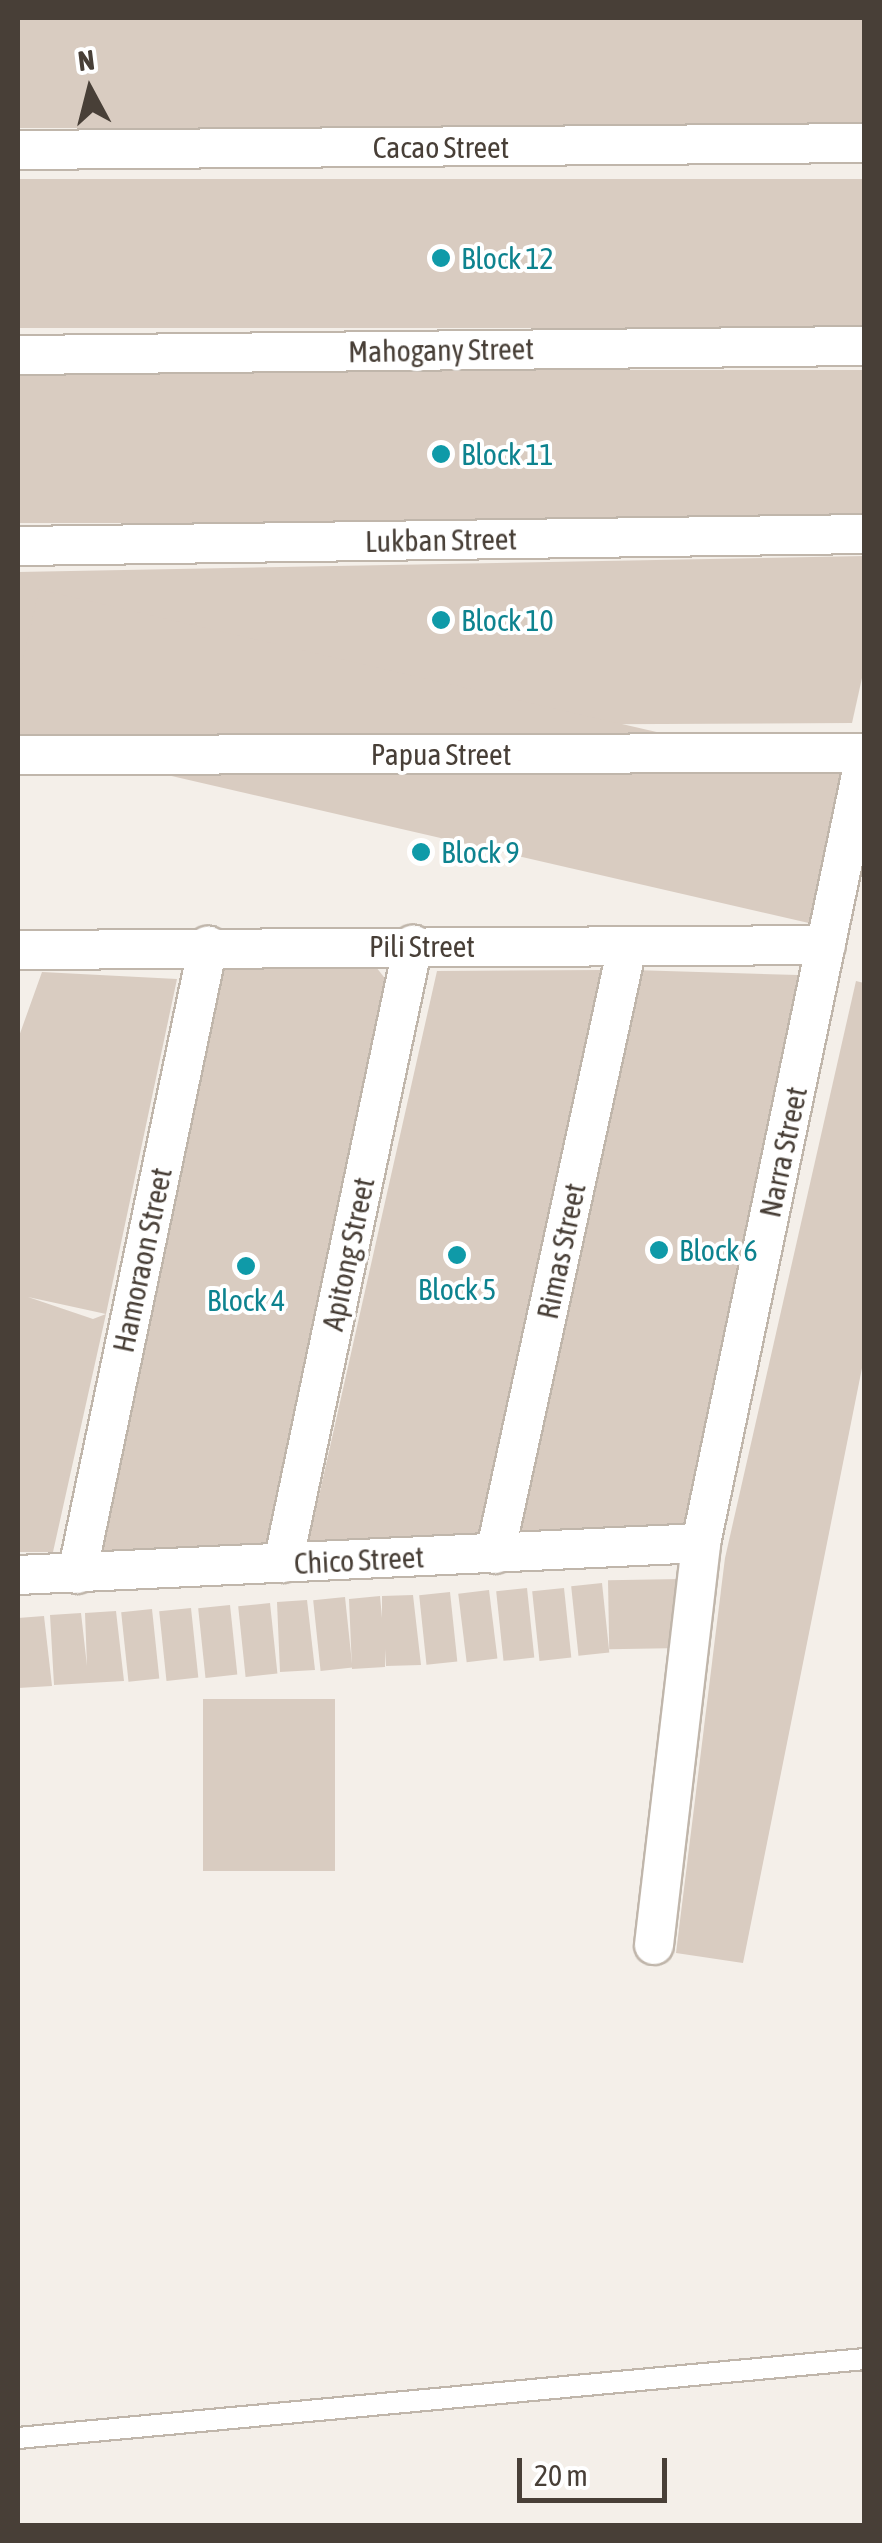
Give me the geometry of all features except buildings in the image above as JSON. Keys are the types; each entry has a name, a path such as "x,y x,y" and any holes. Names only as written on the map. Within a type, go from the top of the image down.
{"street":[{"name":"Cacao Street","path":"18,150 864,144"},
{"name":"Mahogany Street","path":"18,355 864,346"},
{"name":"Lukban Street","path":"18,546 864,534"},
{"name":"Papua Street","path":"18,755 864,752"},
{"name":"Narra Street","path":"654,1945 700,1543 864,761"},
{"name":"Pili Street","path":"18,950 826,945"},
{"name":"Hamoraon Street","path":"77,1574 208,946"},
{"name":"Apitong Street","path":"283,1564 412,946"},
{"name":"Rimas Street","path":"494,1554 628,947"},
{"name":"Chico Street","path":"18,1575 700,1543"}],"lane":[{"path":"18,2438 864,2360"}],"place":[{"name":"Block 12","path":"441,258"},
{"name":"Block 11","path":"441,454"},
{"name":"Block 10","path":"441,620"},
{"name":"Block 9","path":"421,852"},
{"name":"Block 6","path":"659,1250"},
{"name":"Block 5","path":"457,1255"},
{"name":"Block 4","path":"246,1266"}]}
